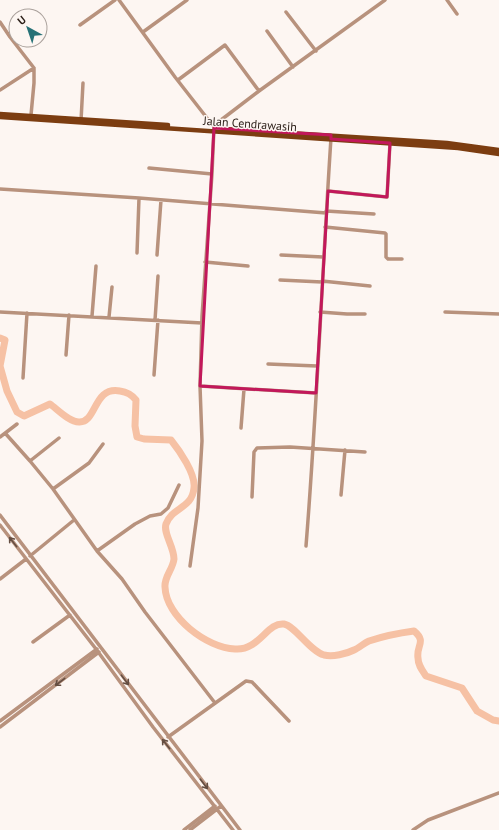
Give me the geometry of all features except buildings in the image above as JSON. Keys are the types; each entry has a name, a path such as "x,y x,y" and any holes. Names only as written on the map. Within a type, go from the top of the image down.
{"main road":[{"name":"Jalan Cendrawasih","path":"0,114 331,137 447,143 499,150"},
{"name":"Jalan Cendrawasih","path":"0,117 31,115 81,120"},
{"name":"Jalan Cendrawasih","path":"331,137 458,148 499,154"}],"street":[{"path":"80,25 115,0"},
{"path":"119,0 214,129"},
{"path":"143,32 187,0"},
{"path":"190,566 198,508 202,441 200,386 202,323 214,129 221,120 259,91 385,0"},
{"path":"447,0 457,14"},
{"path":"286,12 316,51"},
{"path":"0,22 10,38 34,68 31,115"},
{"path":"267,31 293,67"},
{"path":"178,80 225,46 259,91"},
{"path":"0,90 34,68"},
{"path":"81,120 83,83"},
{"path":"306,546 331,137"},
{"path":"328,192 387,197 390,143"},
{"path":"149,168 212,174"},
{"path":"0,189 326,212 374,214"},
{"path":"137,253 139,198"},
{"path":"157,255 160,200"},
{"path":"325,227 385,232 387,258 402,259"},
{"path":"281,255 323,257"},
{"path":"205,262 248,266"},
{"path":"92,316 96,266"},
{"path":"154,376 158,276"},
{"path":"280,280 322,281 370,286"},
{"path":"109,317 112,287"},
{"path":"0,312 202,323"},
{"path":"320,312 365,314"},
{"path":"445,312 499,314"},
{"path":"23,378 26,313"},
{"path":"66,355 69,315"},
{"path":"268,364 317,366"},
{"path":"200,386 316,393"},
{"path":"241,428 244,389"},
{"path":"0,437 17,424"},
{"path":"5,433 53,489 97,551 122,579 145,612 215,703"},
{"path":"30,461 59,438"},
{"path":"53,489 89,463 103,444"},
{"path":"252,497 254,452 256,449 290,447 365,452"},
{"path":"341,495 345,450"},
{"path":"97,551 135,524 150,516 161,514 165,511 168,508 179,485"},
{"path":"0,516 99,650 153,727 232,830"},
{"path":"30,556 74,520"},
{"path":"0,525 240,830"},
{"path":"0,579 26,559"},
{"path":"33,642 70,615"},
{"path":"0,721 99,650"},
{"path":"0,727 99,650"},
{"path":"168,737 246,681 255,686 289,722"},
{"path":"413,830 428,820 461,806 499,793"},
{"path":"184,830 220,805"},
{"path":"190,830 216,808"}],"highlighted area":[{"path":"214,128 331,135 331,139 390,143 387,197 328,191 316,393 200,386"}],"waterway":[{"path":"0,338 5,340 0,366 7,391 17,412 24,416 50,404 71,420 79,422 85,421 105,394 111,391 125,392 136,400 135,426 137,437 144,439 171,440 182,456 190,469 194,482 194,488 190,500 173,514 166,524 165,528 174,554 174,559 165,583 165,587 167,598 172,609 180,620 190,629 212,643 235,649 250,646 273,627 284,624 293,629 313,649 324,655 331,656 351,651 375,639 414,631 420,638 418,661 426,676 462,688 477,711 493,720 499,721"}]}
